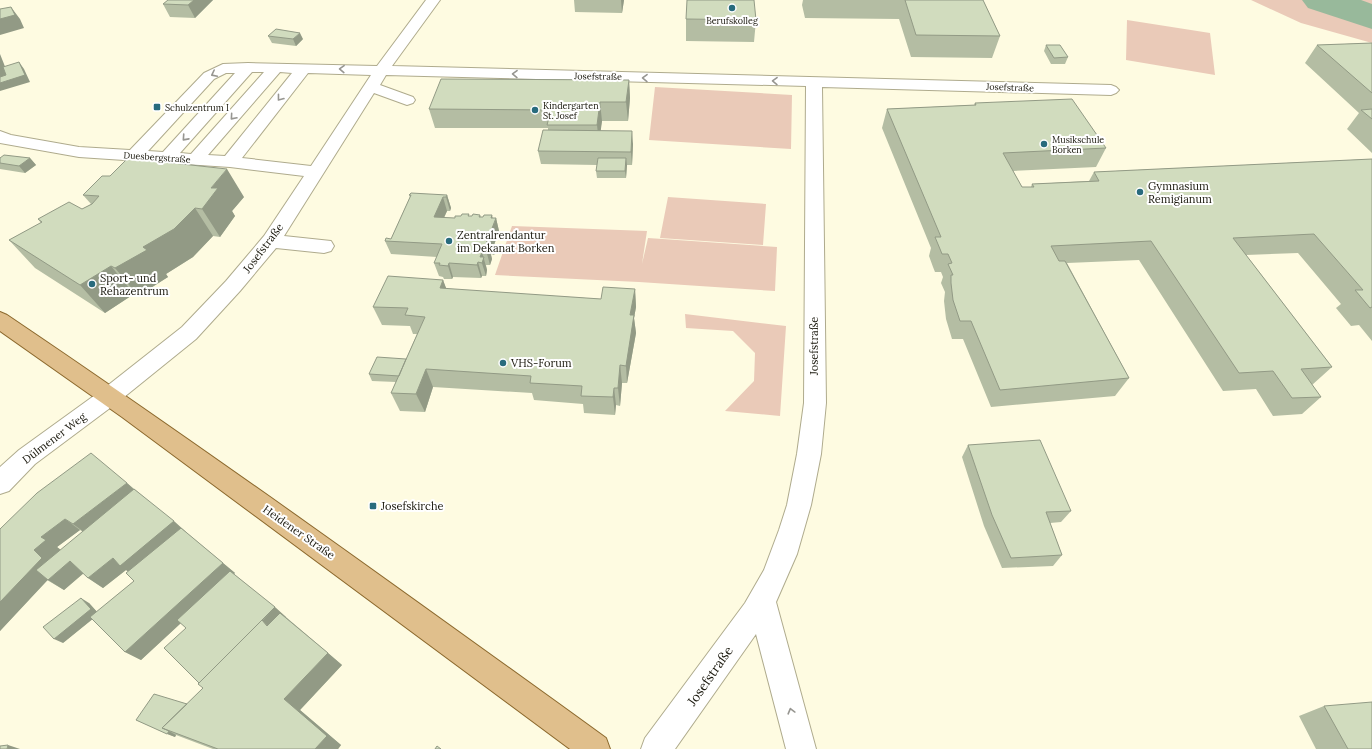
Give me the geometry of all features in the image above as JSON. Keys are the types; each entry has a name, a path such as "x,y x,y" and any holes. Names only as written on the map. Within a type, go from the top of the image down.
{"main road":[{"name":"Heidener Straße","path":"0,320 110,396 347,567 595,749"}],"street":[{"name":"Josefstraße","path":"110,396 189,332 233,286 271,241 381,71 432,0"},
{"path":"168,157 248,67"},
{"path":"135,155 209,76 223,69 277,67 381,71"},
{"path":"196,159 277,67"},
{"path":"230,162 304,68"},
{"name":"Josefstraße","path":"381,71 1111,90"},
{"name":"Josefstraße","path":"656,749 690,705 762,602 778,567 794,519 804,480 812,433 815,402 814,82"},
{"path":"371,87 407,100"},
{"name":"Duesbergstraße","path":"0,136 6,139 80,152 196,159 316,172"},
{"path":"271,241 324,246"},
{"name":"Dülmener Weg","path":"0,483 27,457 110,396"},
{"path":"762,602 801,749"}],"shaded area":[{"path":"1251,0 1372,0 1372,43 1301,23"},
{"path":"1127,20 1210,33 1215,75 1126,60"},
{"path":"655,87 792,95 791,149 649,140"},
{"path":"668,197 766,204 763,245 660,238"},
{"path":"512,226 647,231 642,264 648,238 777,247 775,291 639,282 495,275"},
{"path":"685,314 786,326 780,416 725,411 754,381 755,353 733,331 686,328"}],"building":[{"path":"168,0 194,0 188,5 163,4"},
{"path":"687,0 754,0 756,20 686,19"},
{"path":"905,0 983,0 1000,36 916,35"},
{"path":"11,7 15,15 0,19 0,9"},
{"path":"276,29 300,33 293,39 268,36"},
{"path":"1372,43 1372,93 1317,45"},
{"path":"1046,45 1060,45 1068,57 1054,58"},
{"path":"19,62 25,75 0,83 0,77 6,75 3,67"},
{"path":"441,79 629,80 626,102 600,102 597,125 547,125 551,110 429,109"},
{"path":"1072,99 1106,148 1003,153 1022,187 1034,187 1032,184 1099,181 1094,172 1372,159 1372,307 1370,308 1355,290 1363,290 1314,234 1233,238 1332,367 1301,369 1321,397 1292,398 1273,371 1239,373 1151,241 1051,246 1059,261 1065,261 1129,378 1000,390 971,321 960,321 953,300 951,275 953,275 948,264 952,263 948,254 942,254 935,237 941,237 887,109 976,105 975,103"},
{"path":"1372,109 1372,119 1361,110"},
{"path":"543,130 632,131 631,152 538,151"},
{"path":"4,155 30,158 19,166 0,163 0,158"},
{"path":"128,158 227,169 211,188 218,188 202,209 195,208 174,229 143,247 147,250 115,268 111,266 80,285 9,240 42,222 38,219 69,202 82,209 92,204 99,196 83,195 102,176 110,176"},
{"path":"598,158 626,158 625,171 596,171"},
{"name":"Zentralrendantur im Dekanat Borken","path":"411,193 447,195 446,197 443,197 434,217 455,218 455,216 461,216 462,214 469,214 468,216 472,216 473,214 480,215 479,217 483,217 484,215 492,215 491,218 496,218 489,236 492,237 491,241 487,241 485,246 488,246 486,252 482,252 480,257 484,257 482,263 478,262 477,265 449,263 448,266 439,265 440,263 434,263 442,244 385,241 386,238 391,239"},
{"path":"388,276 443,280 440,288 601,299 603,287 635,289 630,315 634,315 626,366 620,365 618,388 614,388 613,397 581,396 582,386 530,383 531,376 426,369 416,394 391,393 425,317 405,315 408,308 373,307"},
{"path":"377,357 406,359 399,376 369,374"},
{"path":"1040,440 1071,511 1046,512 1062,555 1011,558 992,515 968,445"},
{"path":"91,453 127,483 73,524 65,519 41,537 46,540 34,550 42,558 0,602 0,529 37,493"},
{"path":"134,489 174,521 120,566 113,558 88,578 70,561 48,580 36,570"},
{"path":"181,528 223,563 125,652 90,617 134,581 126,573"},
{"path":"230,571 275,607 199,683 164,648 186,628 177,620"},
{"path":"81,598 91,609 54,639 43,627"},
{"path":"280,613 328,653 284,699 327,736 315,749 218,749 162,728 203,688 198,684 262,620 267,626"},
{"path":"154,694 187,704 162,728 169,731 167,734 136,720"},
{"path":"1372,702 1372,749 1348,749 1324,706"},
{"path":"8,745 7,749 0,749 0,746"}],"waterway":[{"path":"1322,0 1372,17"}],"place":[{"name":"Berufskolleg","path":"732,8"},
{"name":"Schulzentrum I","path":"157,107"},
{"name":"Kindergarten St. Josef","path":"535,110"},
{"name":"Musikschule Borken","path":"1044,144"},
{"name":"Gymnasium Remigianum","path":"1140,192"},
{"name":"Zentralrendantur im Dekanat Borken","path":"449,241"},
{"name":"Sport- und Rehazentrum","path":"92,284"},
{"name":"VHS-Forum","path":"503,363"},
{"name":"Josefskirche","path":"373,506"}]}
